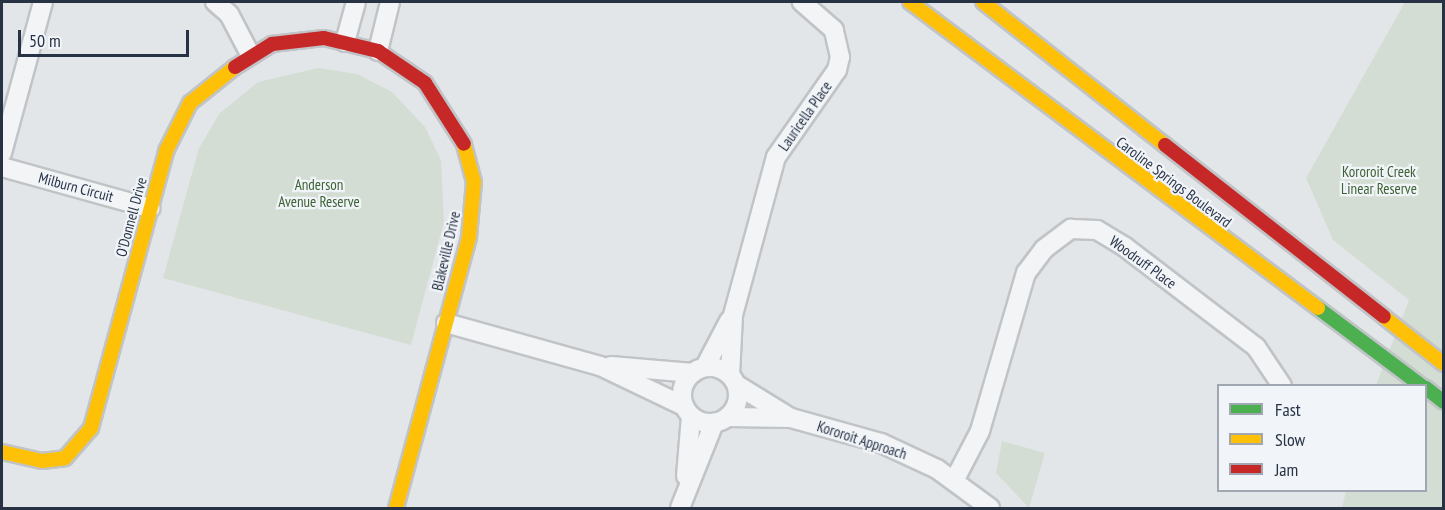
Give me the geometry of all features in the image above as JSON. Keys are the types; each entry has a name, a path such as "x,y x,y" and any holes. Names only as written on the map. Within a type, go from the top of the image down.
{"main road":[{"name":"Caroline Springs Boulevard","path":"910,2 1420,384"},
{"name":"Caroline Springs Boulevard","path":"983,2 1443,364"},
{"name":"O'Donnell Drive","path":"2,452 54,461 74,452 84,439 166,151 190,103 250,54 304,39 361,46"},
{"name":"Blakeville Drive","path":"361,46 425,83 446,106 470,157 473,210 446,323 396,508"},
{"name":"Caroline Springs Boulevard","path":"1427,389 1443,402"}],"street":[{"path":"2,153 44,2"},
{"path":"214,2 229,14 250,54"},
{"path":"356,2 361,46"},
{"path":"361,46 390,2"},
{"name":"Lauricella Place","path":"733,380 733,315 776,157 837,70 840,57 834,30 802,2"},
{"name":"Milburn Circuit","path":"2,167 150,208"},
{"name":"Woodruff Place","path":"954,481 980,431 1021,283 1044,249 1071,229 1097,230 1125,247 1256,347 1281,384"},
{"name":"Lauricella Place","path":"699,370 733,315"},
{"path":"446,323 600,366 687,411 722,420"},
{"path":"600,366 699,370 733,380 738,402 722,420 685,489"},
{"path":"680,508 685,489 687,411 683,388 699,370"},
{"name":"Kororoit Approach","path":"733,380 791,418"},
{"name":"Kororoit Approach","path":"722,420 791,418 880,443 954,481 990,508"}],"green space":[{"name":"Kororoit Creek Linear Reserve","path":"1405,2 1443,2 1443,508 1342,508 1346,492 1427,492 1427,384 1376,384 1409,300 1333,240 1306,178"},
{"name":"Anderson Avenue Reserve","path":"318,68 357,74 392,92 425,127 441,160 444,222 411,345 163,278 199,148 219,114 258,82"},
{"path":"1002,441 1045,453 1029,508 996,473"}],"traffic: fast":[{"path":"1318,308 1419,384"},
{"path":"1427,389 1444,402"}],"traffic: slow":[{"path":"910,2 1318,308"},
{"path":"983,2 1165,145"},
{"path":"2,452 42,461 65,458 91,428 166,151 190,103 235,67"},
{"path":"396,508 469,237 474,182 464,144"},
{"path":"1384,317 1444,364"}],"traffic: jam":[{"path":"235,67 272,44 324,38 378,51 425,83 464,144"},
{"path":"1165,145 1384,317"}]}
